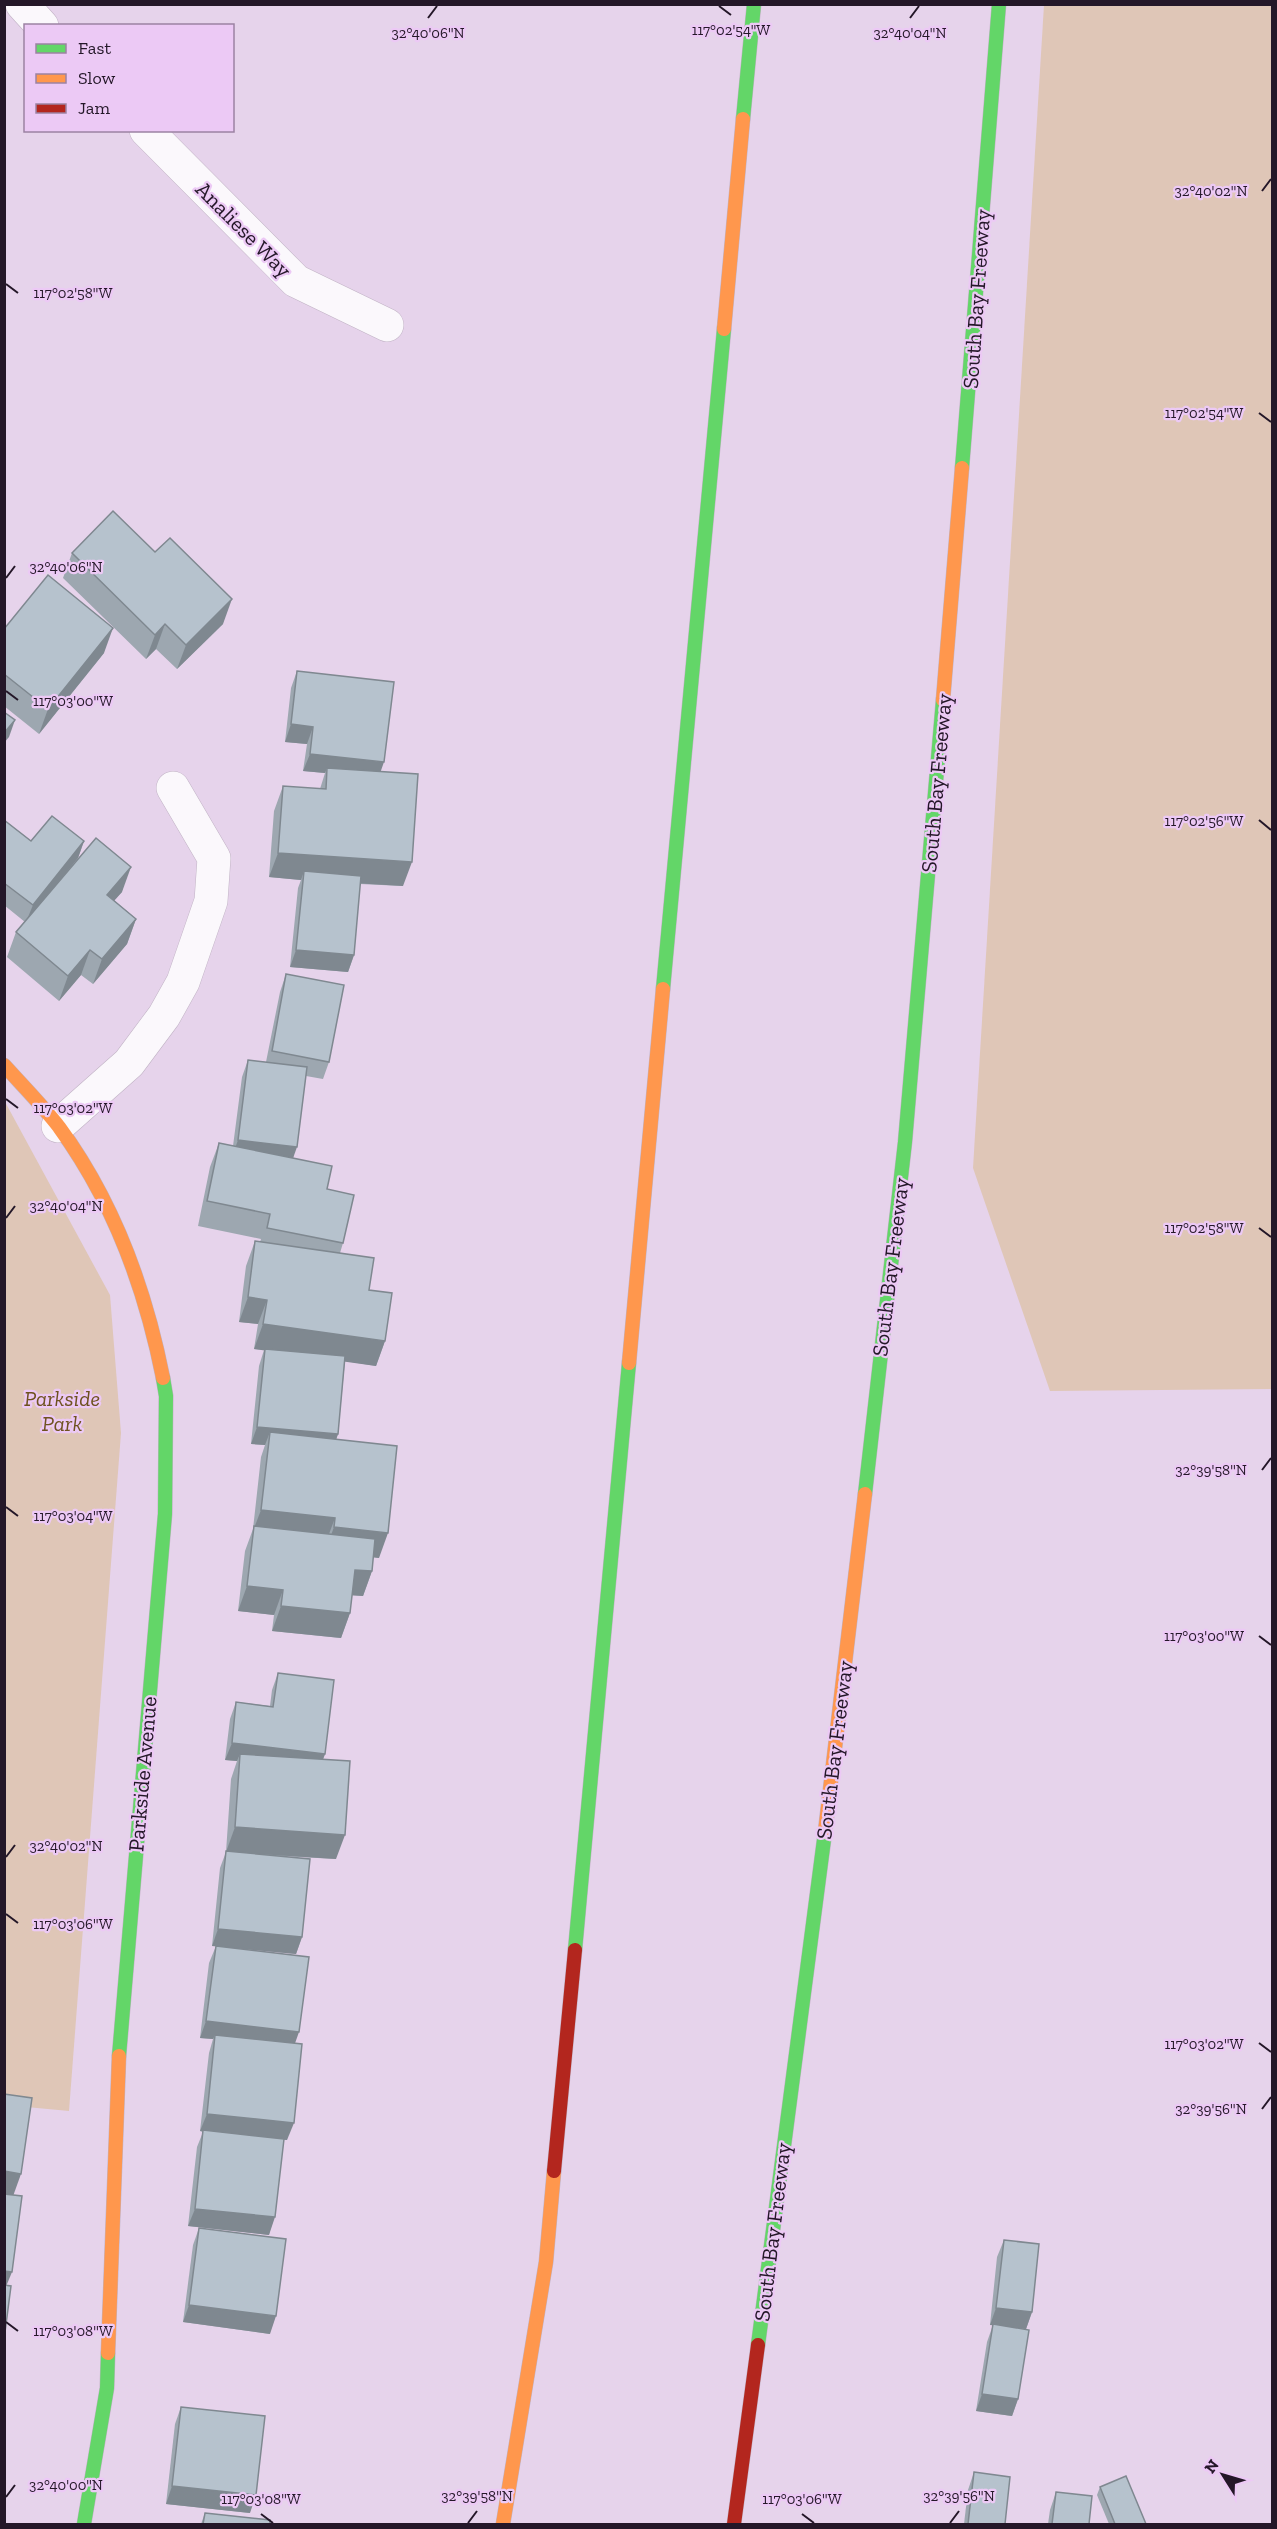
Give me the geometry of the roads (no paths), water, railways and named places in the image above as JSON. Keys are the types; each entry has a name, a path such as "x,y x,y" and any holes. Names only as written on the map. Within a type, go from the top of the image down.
{"main road":[{"path":"503,2524 546,2262 754,4"},
{"name":"South Bay Freeway","path":"734,2524 832,1779 905,1142 965,438 999,4"},
{"name":"Parkside Avenue","path":"4,1065 58,1126 90,1175 118,1227 139,1281 155,1338 166,1396 165,1514 120,2023 107,2388 84,2524"}],"street":[{"path":"22,4 40,24"},
{"name":"Analiese Way","path":"148,132 296,281 387,326"},
{"path":"58,1126 129,1063 164,1016 183,982 211,901 214,858 172,788"}],"park label":[{"name":"Parkside Park","path":"62,1410"}]}
